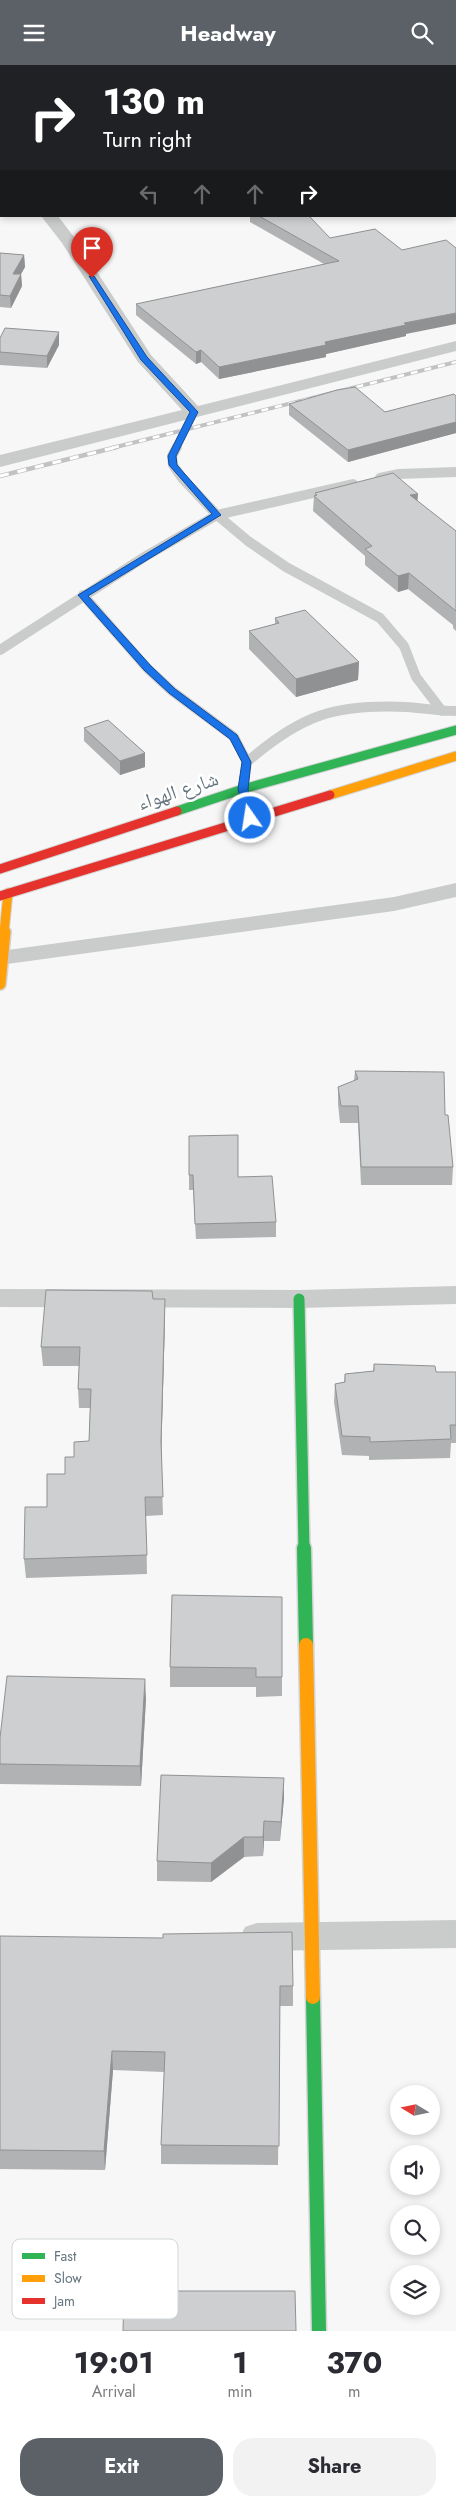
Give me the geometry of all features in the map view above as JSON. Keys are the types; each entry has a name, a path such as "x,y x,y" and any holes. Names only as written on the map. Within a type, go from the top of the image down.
{"main road":[{"name":"شارع الهواء","path":"0,869 243,789 456,730"},
{"path":"0,984 4,894 456,756"},
{"path":"299,1299 319,2331"}],"street":[{"path":"50,217 69,241 144,358 194,412"},
{"path":"0,461 456,346"},
{"path":"2,958 394,904 456,890"},
{"path":"0,1298 299,1299 456,1295"},
{"path":"224,1937 456,1935"}],"lane":[{"path":"194,412 172,456 174,465 217,515 286,567 380,619 404,646 416,677 442,711"},
{"path":"0,650 83,595 217,515 365,481 399,475 456,472"},
{"path":"83,595 147,668 172,691 234,737 247,762 243,789 250,818"},
{"path":"247,762 287,728 348,706 408,707 456,711"}],"building":[{"path":"261,217 310,217 330,238 375,229 402,250 446,240 456,248 456,313 325,342 326,345 219,367 201,350 196,352 136,304 339,261"},
{"path":"0,253 24,255 13,274 21,274 10,296 0,295"},
{"path":"5,328 59,332 47,356 0,352 0,338"},
{"path":"355,387 385,412 454,394 456,396 456,422 348,450 289,404 337,390"},
{"path":"393,473 418,494 410,495 456,531 456,611 409,573 398,576 365,549 372,546 314,496 317,495 315,493"},
{"path":"305,610 359,662 296,679 249,631 279,623 275,618"},
{"path":"108,720 145,753 120,761 84,728"},
{"path":"355,1071 444,1072 445,1115 448,1115 453,1167 361,1167 358,1106 341,1106 338,1087 358,1079"},
{"path":"238,1135 238,1177 272,1176 276,1222 195,1224 193,1175 189,1175 189,1136"},
{"path":"46,1290 152,1291 153,1299 165,1299 161,1442 163,1497 145,1497 147,1555 24,1559 25,1507 47,1507 47,1474 65,1474 65,1457 74,1457 74,1442 89,1441 91,1389 78,1389 80,1347 41,1347"},
{"path":"374,1364 435,1366 436,1372 456,1372 456,1425 450,1425 451,1439 370,1442 370,1437 342,1436 335,1384 345,1382 345,1374 374,1371"},
{"path":"172,1595 282,1597 282,1677 256,1677 256,1668 170,1667"},
{"path":"7,1676 145,1679 140,1766 0,1764 0,1738"},
{"path":"161,1775 284,1778 281,1822 264,1821 263,1837 244,1837 211,1863 157,1861"},
{"path":"292,1932 293,1986 280,1986 279,2146 161,2145 165,2052 112,2051 104,2151 0,2150 0,1936 163,1938 163,1934"},
{"path":"178,2291 295,2291 296,2331 123,2331 123,2319 178,2319"}],"railway":[{"path":"112,448 456,362"},
{"path":"0,476 117,447"}],"traffic: fast":[{"path":"177,811 243,789 456,730"},
{"path":"299,1299 306,1645"},
{"path":"313,1997 319,2331"}],"traffic: slow":[{"path":"330,795 456,756"},
{"path":"0,984 8,893"},
{"path":"306,1645 313,1997"}],"traffic: jam":[{"path":"0,896 330,795"},
{"path":"0,869 177,811"}],"route":[{"path":"92,278 144,358 194,412 172,456 174,465 182,478 217,515 83,595 147,668 206,718 234,737 247,762 243,789 250,818"}]}
